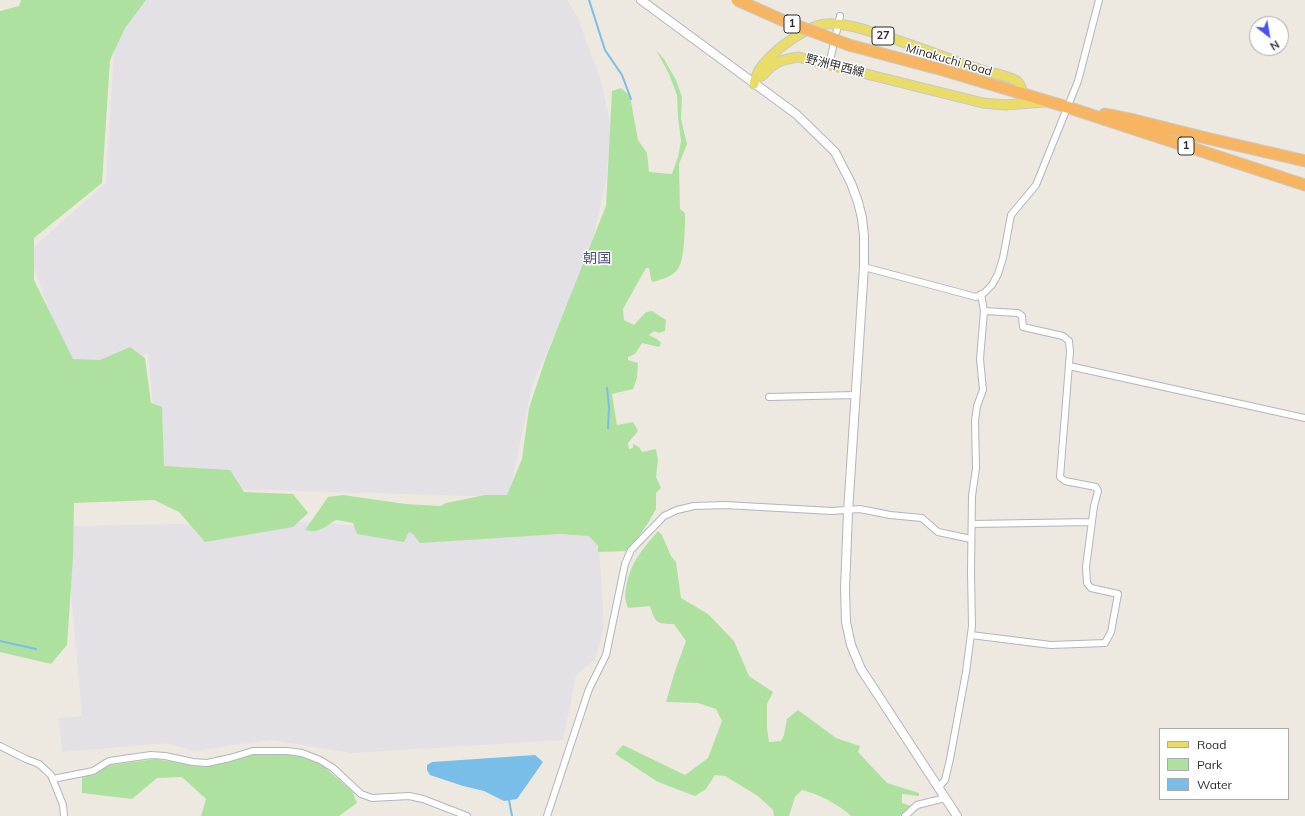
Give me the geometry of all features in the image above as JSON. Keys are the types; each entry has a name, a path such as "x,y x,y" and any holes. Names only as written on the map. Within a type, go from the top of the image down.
{"highway":[{"name":"Minakuchi Road","path":"736,0 782,20 849,45 944,70 1044,102 1130,119 1305,161"},
{"name":"Minakuchi Road","path":"1066,107 1305,185"}],"main road":[{"name":"27","path":"754,84 758,72 764,64 789,41 810,28 839,20 925,49 977,69 1013,79 1021,86 1023,95"},
{"name":"野洲甲西線","path":"754,84 768,68 781,60 798,57 829,66 984,103 1004,105 1044,102"}],"street":[{"path":"642,0 796,114 835,152 851,183 862,218 864,236 864,267 848,510 845,589 846,622 851,645 861,669 957,816"},
{"path":"864,267 976,296 992,285 998,274 1003,258 1009,222 1012,215 1036,185 1066,107 1078,81 1099,0"},
{"path":"829,66 839,20"},
{"path":"938,788 945,780 950,759 966,672 972,626 971,539 972,496 976,468 975,421 977,406 983,390 980,359 984,311 981,294"},
{"path":"971,635 1051,645 1106,643 1111,632 1118,594 1091,588 1087,583 1086,567 1094,506 1098,491 1096,487 1065,481 1060,477 1070,352 1069,341 1063,336 1023,327 1022,316 1018,313 984,311"},
{"path":"1069,366 1305,418"},
{"path":"768,397 856,395"},
{"path":"547,816 589,689 606,655 625,564 631,550 664,516 677,510 694,506 724,505 832,511 860,509 890,515 922,518 938,532 971,539"},
{"path":"972,524 1092,522"},
{"path":"0,746 39,764 51,775 63,805 64,815"},
{"path":"53,779 93,770 109,761 151,755 208,763 253,751 287,751 302,753 320,760 333,768 362,794 372,798 409,796 423,799 467,816"},
{"path":"905,816 917,805 945,798"}],"shaded area":[{"path":"131,0 567,0 577,16 601,81 611,128 606,181 588,260 532,385 509,497 161,487 148,354 71,369 28,252 106,183 115,32"},
{"path":"304,522 395,528 588,532 599,546 604,627 595,659 576,675 563,740 352,753 270,740 194,751 166,743 62,752 59,718 82,716 67,547 74,526"}],"green space":[{"path":"21,0 146,0 125,28 110,60 102,183 34,238 34,280 73,359 100,360 130,347 145,358 151,403 162,407 164,466 230,470 244,492 293,494 308,513 293,527 205,542 179,512 154,500 74,503 73,557 67,645 51,664 0,652 0,11 19,6"},
{"path":"656,50 664,59 676,80 682,97 681,119 687,144 679,164 680,209 685,213 685,233 682,258 676,272 670,276 653,282 651,280 649,268 646,268 623,309 624,320 634,325 646,312 652,311 666,320 665,331 659,333 654,331 649,335 661,343 659,347 642,343 635,354 628,357 628,360 638,363 637,378 633,389 612,394 617,425 633,422 638,431 628,443 629,449 633,448 633,444 639,447 642,452 656,449 658,460 656,477 661,488 656,493 656,509 629,551 598,552 598,546 589,536 560,534 420,543 413,534 409,532 404,542 357,534 353,523 336,520 318,530 305,530 328,497 343,495 406,504 441,506 446,503 485,495 507,495 522,459 529,408 546,357 606,206 612,91 621,88 630,96 638,140 647,153 649,172 672,174 678,157 681,141 677,95 669,74"},
{"path":"658,531 662,535 671,556 676,562 681,598 708,614 734,641 749,676 773,692 767,704 767,728 769,742 781,741 784,735 787,719 798,710 836,738 860,746 858,752 887,783 919,793 919,796 902,794 902,803 911,806 900,816 851,816 828,800 802,790 795,797 789,816 774,816 773,810 758,796 725,776 715,775 706,789 695,796 658,782 615,754 623,745 685,775 708,758 722,721 716,709 698,703 666,702 686,641 674,624 660,623 655,619 650,606 628,608 625,593 629,575 635,561"},
{"path":"255,754 298,754 323,766 352,791 357,803 339,816 201,816 206,799 182,777 157,778 132,799 82,793 82,776 111,765 155,759 192,765 215,764"}],"water":[{"path":"535,755 543,762 517,799 504,801 484,791 430,775 427,770 427,765 432,762"}],"waterway":[{"path":"589,0 605,50 622,75 631,99"},
{"path":"607,388 609,407 608,428"},
{"path":"0,641 36,649"},
{"path":"509,800 512,816"}],"district":[{"name":"朝国","path":"597,259"}]}
